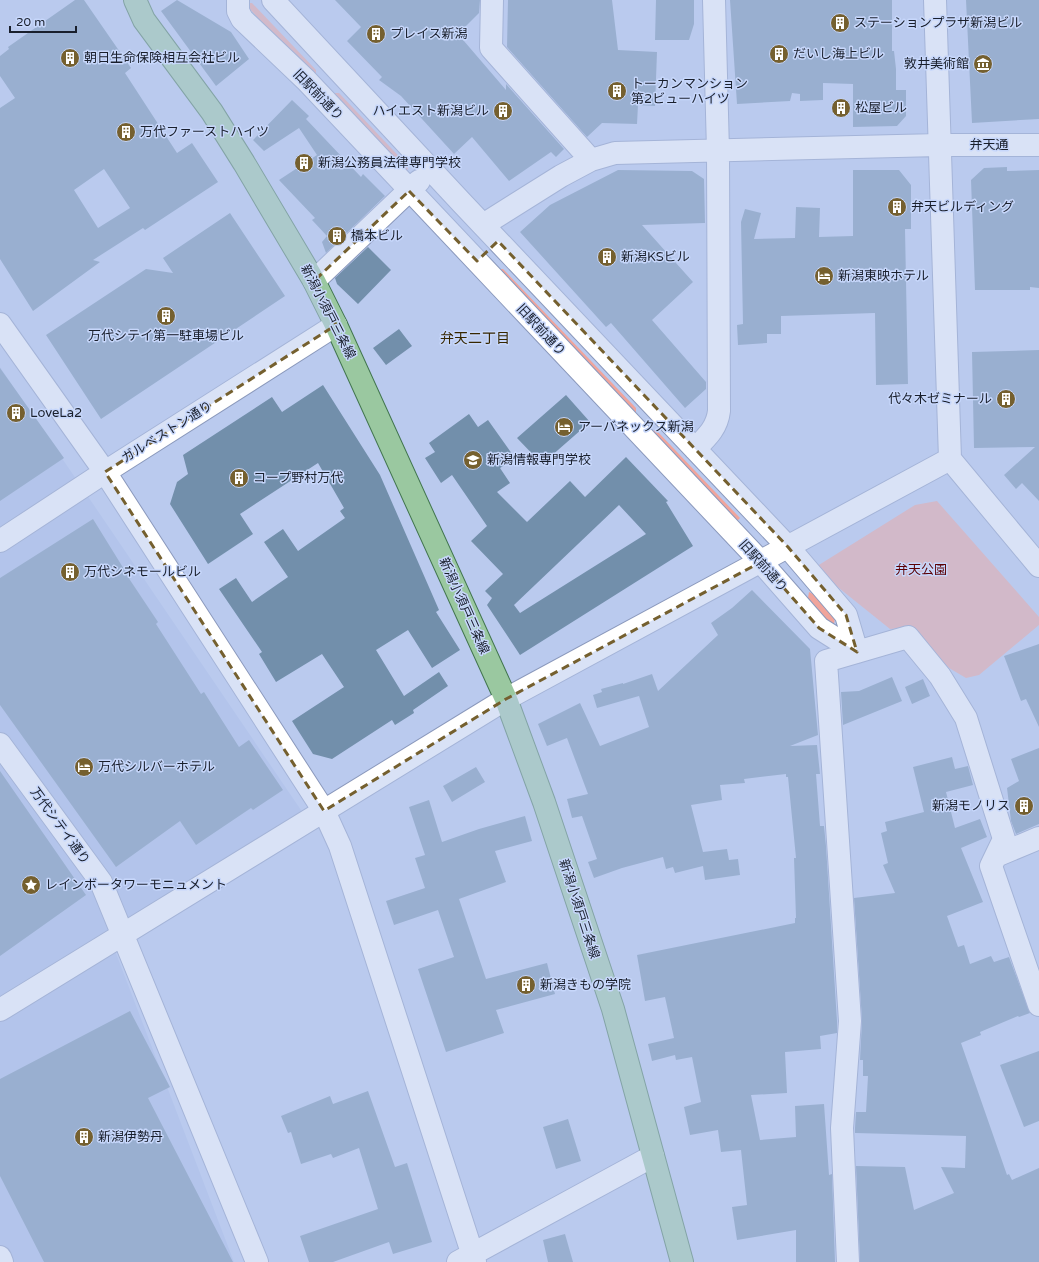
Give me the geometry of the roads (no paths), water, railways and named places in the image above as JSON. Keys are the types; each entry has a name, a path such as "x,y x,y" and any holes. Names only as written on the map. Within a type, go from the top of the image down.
{"main road":[{"name":"新潟小須戸三条線","path":"135,0 144,20 212,112 244,162 314,281 336,325 506,700 544,802 613,1009 682,1262"}],"street":[{"name":"旧駅前通り","path":"238,0 238,11 242,19 306,80 760,562 819,628 857,652"},
{"path":"273,0 431,170 788,547 846,615 857,652"},
{"path":"492,0 491,48 591,160"},
{"path":"695,449 718,423 719,412 718,151 714,0"},
{"path":"935,0 950,459 1039,566"},
{"name":"弁天通","path":"483,225 548,184 591,160 615,154 939,144 1039,145"},
{"path":"314,281 431,170"},
{"path":"477,261 498,241"},
{"path":"0,324 105,472 324,811 340,846 468,1259 653,1156"},
{"name":"ガルベストン通り","path":"0,542 105,472 336,325"},
{"path":"0,1010 506,700 950,459"},
{"path":"848,1262 842,1128 850,1021 826,661 908,637 940,676 966,718 1004,839 991,866 1039,1005"},
{"name":"万代シテイ通り","path":"0,744 101,882 124,934 257,1262"},
{"path":"996,856 1039,838"},
{"path":"0,1257 2,1262"}],"place":[{"name":"ステーションプラザ新潟ビル","path":"840,23"},
{"name":"プレイス新潟","path":"376,34"},
{"name":"だいし海上ビル","path":"779,54"},
{"name":"朝日生命保険相互会社ビル","path":"70,58"},
{"name":"敦井美術館","path":"983,64"},
{"name":"トーカンマンション 第2ビューハイツ","path":"617,91"},
{"name":"松屋ビル","path":"841,108"},
{"name":"ハイエスト新潟ビル","path":"503,111"},
{"name":"万代ファーストハイツ","path":"126,132"},
{"name":"新潟公務員法律専門学校","path":"304,163"},
{"name":"弁天ビルディング","path":"897,207"},
{"name":"橋本ビル","path":"337,236"},
{"name":"新潟KSビル","path":"607,257"},
{"name":"新潟東映ホテル","path":"824,276"},
{"name":"万代シテイ第一駐車場ビル","path":"166,316"},
{"name":"代々木ゼミナール","path":"1006,399"},
{"name":"LoveLa2","path":"16,413"},
{"name":"アーバネックス新潟","path":"564,427"},
{"name":"新潟情報専門学校","path":"473,460"},
{"name":"コープ野村万代","path":"239,478"},
{"name":"万代シネモールビル","path":"70,572"},
{"name":"万代シルバーホテル","path":"84,767"},
{"name":"新潟モノリス","path":"1024,806"},
{"name":"レインボータワーモニュメント","path":"31,885"},
{"name":"新潟きもの学院","path":"526,985"},
{"name":"新潟伊勢丹","path":"84,1137"}],"district":[{"name":"弁天二丁目","path":"475,338"}],"park label":[{"name":"弁天公園","path":"921,570"}]}
